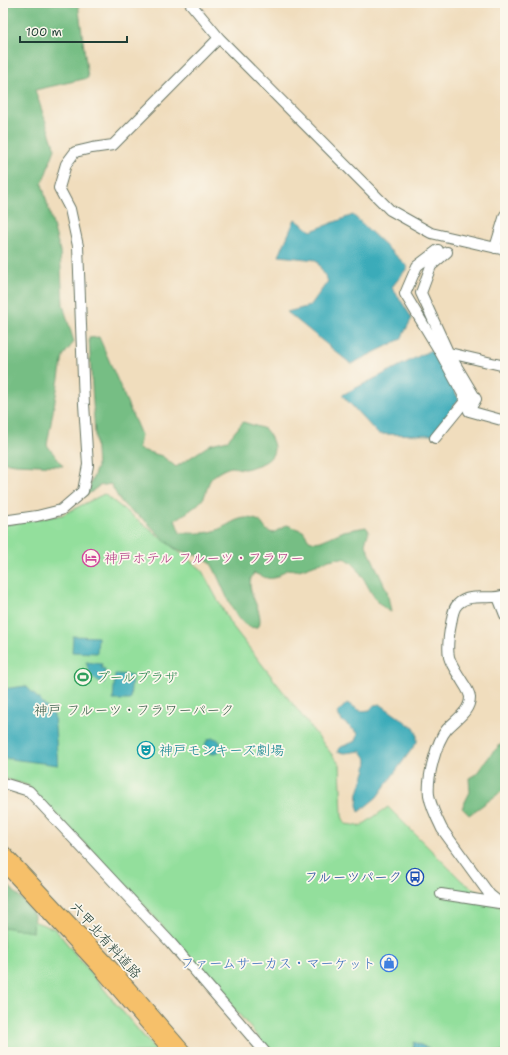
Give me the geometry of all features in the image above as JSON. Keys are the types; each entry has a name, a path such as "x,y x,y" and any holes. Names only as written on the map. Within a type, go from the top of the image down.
{"main road":[{"name":"六甲北有料道路","path":"3,851 106,961 185,1052"},
{"name":"六甲北有料道路","path":"3,864 93,961 171,1052"}],"street":[{"path":"190,3 219,38 390,210 431,233 500,249 505,215"},
{"path":"3,521 37,516 61,510 83,491 88,465 84,404 78,246 70,209 59,188 66,164 74,152 113,145 219,38"},
{"path":"405,294 417,266 442,251 431,266 421,293 444,352 466,400 435,438"},
{"path":"409,265 405,294 476,400 469,411 505,421"},
{"path":"444,352 505,366"},
{"path":"502,904 490,895 442,830 436,818 429,795 431,771 439,742 446,730 467,709 470,699 469,692 449,658 448,646 453,614 457,604 472,598 503,595 505,615"},
{"path":"3,784 29,791 170,942 265,1052"},
{"path":"441,894 502,904"}],"green space":[{"path":"3,3 78,3 88,78 35,90 55,149 42,184 60,251 63,305 74,342 63,356 47,445 63,466 3,462"},
{"path":"99,337 141,435 138,449 162,456 176,467 211,444 228,440 243,422 265,429 272,440 274,450 270,459 246,469 233,467 229,468 212,477 202,500 191,510 175,520 180,533 210,532 220,529 240,519 251,518 260,521 269,532 273,533 287,525 303,531 309,540 315,542 344,531 366,527 369,531 365,543 387,591 391,612 377,601 358,569 346,559 341,558 322,562 299,570 288,569 272,578 254,573 250,586 260,619 259,626 251,627 244,623 237,615 230,604 215,571 207,560 179,550 171,545 143,519 122,503 111,484 99,486 86,496 97,467 89,338"},
{"name":"神戸 フルーツ・フラワーパーク","path":"104,494 201,569 230,623 340,765 342,816 345,824 361,826 388,807 462,881 501,908 505,909 505,1052 271,1052 129,888 27,785 3,778 3,525 62,515"},
{"path":"505,740 505,789 469,815 462,808 470,792 469,778 476,774 492,753"},
{"path":"3,880 34,915 33,932 3,927"},
{"path":"3,909 55,929 157,1052 3,1052"}],"water":[{"path":"353,215 408,267 392,287 412,318 401,339 351,364 287,312 310,306 328,281 316,260 279,256 295,219 311,231"},
{"path":"431,350 459,399 433,435 378,434 342,395"},
{"path":"73,636 98,637 97,653 72,652"},
{"path":"86,662 102,664 101,668 105,669 104,683 91,677"},
{"path":"115,674 132,675 130,700 113,700"},
{"path":"26,686 54,715 58,765 3,758 3,689"},
{"path":"347,703 361,711 370,710 374,705 380,704 414,728 417,734 417,742 377,797 359,812 357,805 358,793 366,769 367,760 361,751 345,753 337,752 341,747 356,741 358,733 342,721 337,713"},
{"path":"210,738 216,738 221,743 219,752 216,754 210,754 205,749 205,743"},
{"path":"414,1042 437,1052 412,1052"}],"place":[{"name":"神戸ホテル フルーツ・フラワー","path":"91,558"},
{"name":"プールプラザ","path":"83,677"},
{"name":"神戸モンキーズ劇場","path":"146,750"},
{"name":"フルーツパーク","path":"415,877"},
{"name":"ファームサーカス・マーケット","path":"389,963"}]}
